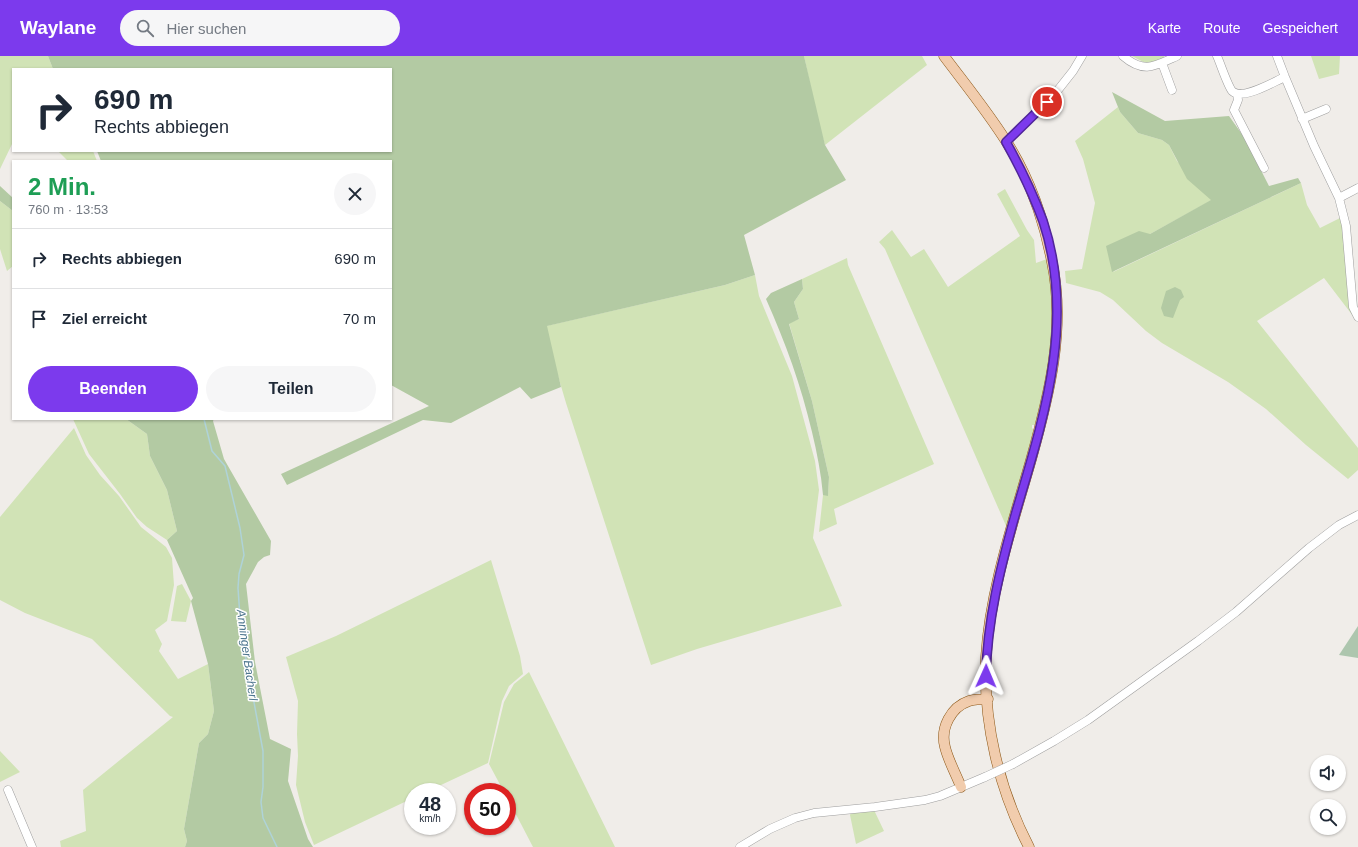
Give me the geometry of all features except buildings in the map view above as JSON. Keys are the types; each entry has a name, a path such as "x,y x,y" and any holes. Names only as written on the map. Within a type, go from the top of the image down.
{"main road":[{"path":"944,56 1006,142 1023,173 1043,222 1053,263 1056,289 1056,331 1050,388 1043,418 1008,539 995,596 986,656 990,724 996,757 1003,785 1014,815 1029,847"},
{"path":"961,788 945,747 945,728 954,711 963,704 971,700 988,699"}],"street":[{"path":"1006,142 1054,95 1073,71 1082,56"},
{"path":"1123,56 1138,66 1146,67 1162,63 1177,56"},
{"path":"1217,56 1231,90 1237,94 1245,95 1284,77"},
{"path":"1277,56 1284,77 1302,119 1339,198 1346,226 1353,307 1358,317"},
{"path":"1162,63 1172,90"},
{"path":"1237,94 1238,100 1234,110 1264,168"},
{"path":"1302,119 1326,109"},
{"path":"1339,198 1358,188"},
{"path":"740,847 777,825 803,816 910,802 940,796 1013,764 1088,720 1198,642 1236,612 1309,548 1339,525 1358,515"},
{"path":"8,790 32,847"}],"green space":[{"path":"0,56 48,56 53,68 12,68 12,144 0,169"},
{"path":"48,56 804,56 825,145 846,180 744,235 755,275 725,285 547,326 561,387 531,399 520,387 451,423 423,420 287,485 281,474 429,406 392,386 392,160 101,160 97,152 392,152 392,68 53,68"},
{"path":"804,56 922,56 927,65 825,145 819,125"},
{"path":"1132,56 1164,56 1164,58 1149,65"},
{"path":"1311,56 1340,56 1339,74 1319,79"},
{"path":"1112,92 1165,121 1229,116 1244,137 1269,186 1298,178 1301,183 1112,272 1106,246 1139,231 1150,234 1211,200 1187,179 1169,145 1162,140 1138,133 1120,112"},
{"path":"1118,107 1120,112 1138,133 1162,140 1169,145 1177,161 1212,200 1150,234 1113,272 1301,183 1307,205 1320,228 1342,217 1353,316 1324,278 1257,321 1358,448 1358,470 1348,479 1306,445 1266,409 1228,382 1162,343 1146,331 1113,300 1100,292 1066,283 1065,271 1082,269 1095,203 1083,159 1075,141"},
{"path":"59,152 93,152 97,160 67,160"},
{"path":"0,186 12,197 12,210 0,201"},
{"path":"1005,189 1034,240 1036,263 1047,259 1052,301 1049,364 1041,405 1035,425 1032,425 1034,430 1007,528 885,249 879,242 892,230 911,257 924,249 948,287 1020,236 997,194"},
{"path":"0,201 12,210 12,267 7,271 0,249"},
{"path":"847,258 848,265 934,464 834,509 837,524 819,532 823,495 828,495 829,477 812,401 789,323 799,319 794,302 803,289 802,279"},
{"path":"755,275 759,296 792,376 815,461 819,490 813,538 842,606 697,649 651,665 566,403 546,326 725,285"},
{"path":"802,279 803,289 794,302 799,319 789,324 812,401 829,477 828,496 823,495 816,448 798,381 766,299 771,293"},
{"path":"1175,287 1181,290 1184,297 1180,300 1173,318 1164,316 1161,308 1166,291"},
{"path":"73,420 127,420 147,434 150,456 167,490 177,531 167,540 147,527 137,518 89,454"},
{"path":"127,420 214,420 224,459 271,541 270,555 264,557 258,562 246,584 255,662 270,739 291,749 288,781 308,839 313,847 185,847 187,841 184,829 199,743 208,734 214,711 208,664 191,601 193,598 167,540 177,531 167,490 150,456 147,434"},
{"path":"74,428 86,455 100,475 119,496 141,527 166,547 172,558 174,585 167,621 155,630 162,644 159,651 178,679 208,664 214,711 208,734 199,743 184,829 187,841 185,847 61,847 60,841 86,831 83,790 173,717 170,716 92,639 25,613 0,600 0,517"},
{"path":"491,560 520,656 523,674 509,686 502,701 488,763 445,783 404,783 404,802 314,845 305,822 296,785 298,756 298,701 286,657 336,636"},
{"path":"182,584 191,601 186,622 171,621 177,586"},
{"path":"1358,626 1358,658 1339,655"},
{"path":"529,672 615,847 533,847 516,814 516,783 499,783 489,764 504,702 514,684"},
{"path":"0,751 20,772 0,782"},
{"path":"874,810 884,831 856,844 850,815 851,812"}],"waterway":[{"name":"Anninger Bacherl","path":"204,420 212,451 225,466 240,528 244,555 239,574 238,588 241,632 263,751 263,787 261,802 263,818 277,847"}],"route":[{"path":"986,676 986,656 995,596 1008,539 1043,418 1050,388 1056,331 1056,289 1053,263 1043,222 1023,173 1006,142 1047,102"}]}
